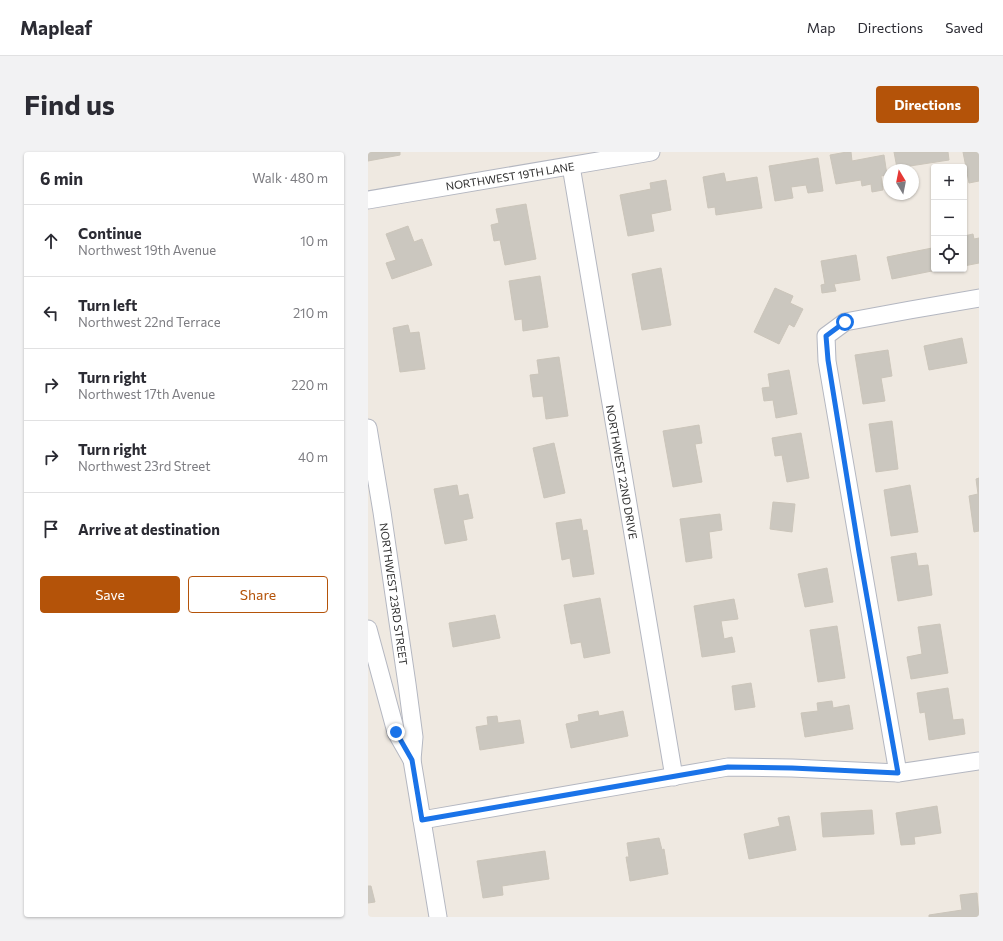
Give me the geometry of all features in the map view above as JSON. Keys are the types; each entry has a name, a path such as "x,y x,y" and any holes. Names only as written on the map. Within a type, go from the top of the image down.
{"street":[{"name":"NORTHWEST 19TH LANE","path":"368,200 651,152"},
{"name":"NORTHWEST 22ND DRIVE","path":"570,166 674,777"},
{"path":"898,773 856,537 828,360 826,336 845,322 979,298"},
{"name":"NORTHWEST 23RD STREET","path":"368,428 383,520 414,737 412,760 438,917"},
{"name":"NORTHWEST 23RD STREET","path":"368,629 396,732 412,760"},
{"path":"422,820 728,767 799,768 898,773 979,761"}],"building":[{"path":"368,152 400,152 400,155 368,161"},
{"path":"851,152 852,161 884,155 885,164 883,164 883,176 881,176 883,190 872,192 871,184 862,186 861,180 836,184 830,155"},
{"path":"894,152 948,152 949,160 919,165 896,164"},
{"path":"963,152 979,152 979,181 969,183 967,164 965,164"},
{"path":"818,158 823,191 808,193 806,185 791,187 793,198 775,201 769,166"},
{"path":"724,173 726,182 757,177 762,208 716,215 715,207 708,208 703,177"},
{"path":"666,180 671,210 651,214 654,231 628,236 620,195 651,189 650,183"},
{"path":"526,204 536,259 505,265 500,240 494,241 491,225 499,223 496,209"},
{"path":"408,226 414,242 422,239 432,265 392,279 386,263 396,260 386,234"},
{"path":"973,234 974,239 979,238 979,263 967,265 967,235"},
{"path":"931,248 931,271 892,279 887,257"},
{"path":"856,255 860,280 834,284 836,291 822,293 821,285 825,284 821,261"},
{"path":"661,268 671,325 642,330 632,274"},
{"path":"540,276 548,327 523,331 522,319 515,320 509,281"},
{"path":"775,288 793,296 790,303 803,309 794,327 789,324 779,344 754,332"},
{"path":"408,325 410,333 419,332 425,369 400,372 393,328"},
{"path":"962,338 967,363 929,370 924,346"},
{"path":"888,350 892,376 881,378 885,401 863,404 855,355"},
{"path":"559,357 568,416 546,419 543,396 533,397 530,375 539,374 537,360"},
{"path":"789,370 797,414 776,418 773,400 764,401 762,388 770,387 768,374"},
{"path":"892,421 898,469 876,472 869,424"},
{"path":"699,425 702,443 695,444 702,482 673,487 663,431"},
{"path":"801,433 809,478 787,482 782,455 775,456 772,438"},
{"path":"554,443 565,493 544,498 533,448"},
{"path":"979,478 979,531 974,532 969,496 978,494 976,479"},
{"path":"457,485 459,496 468,494 473,518 463,520 467,540 445,544 434,489"},
{"path":"910,485 918,532 891,536 884,490"},
{"path":"773,502 795,504 792,532 770,529"},
{"path":"720,514 722,530 709,532 712,558 686,562 680,519"},
{"path":"581,519 583,531 587,530 594,574 573,577 570,558 562,560 556,523"},
{"path":"916,553 918,566 928,565 932,595 898,601 891,557"},
{"path":"827,568 833,602 805,607 798,574"},
{"path":"600,598 610,653 584,658 581,642 571,644 564,605"},
{"path":"734,599 738,619 721,621 724,639 732,637 735,652 702,657 694,606"},
{"path":"495,615 500,638 453,647 449,623"},
{"path":"940,624 948,673 911,679 907,657 922,654 918,627"},
{"path":"837,626 845,678 818,682 810,630"},
{"path":"751,683 755,707 735,710 732,686"},
{"path":"948,688 953,720 963,719 965,734 929,740 925,712 920,713 917,693"},
{"path":"832,701 833,708 849,705 853,729 805,737 801,713 818,711 817,703"},
{"path":"598,711 599,716 623,711 628,736 571,748 566,724 579,721 578,715"},
{"path":"497,716 498,723 520,720 524,743 480,750 476,727 488,725 487,717"},
{"path":"937,806 941,833 914,837 915,844 901,845 896,813"},
{"path":"872,810 874,834 823,837 821,813"},
{"path":"789,816 796,850 749,859 744,834 780,826 778,818"},
{"path":"659,838 662,850 664,849 668,874 630,881 626,857 629,857 627,843"},
{"path":"545,851 549,879 502,886 503,895 483,898 477,861"},
{"path":"368,886 371,886 375,902 368,903"},
{"path":"977,893 979,917 929,917 929,915 962,910 960,895"}],"route":[{"path":"396,732 412,760 422,820 728,767 858,770 898,773 859,552 828,360 826,336 845,322"}]}
